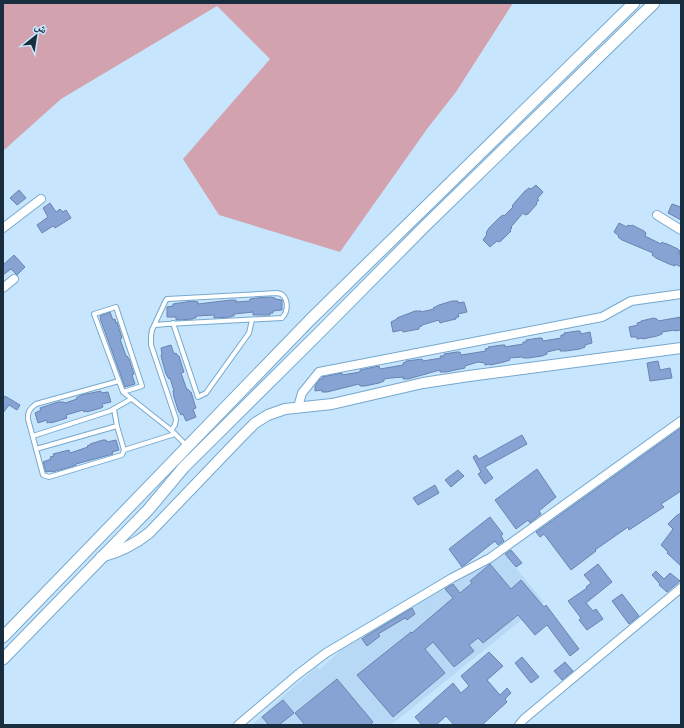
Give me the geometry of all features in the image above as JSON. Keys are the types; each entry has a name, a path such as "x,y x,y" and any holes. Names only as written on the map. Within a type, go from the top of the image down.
{"main road":[{"path":"3,637 310,320 634,3"},
{"path":"3,659 148,510 184,467 424,227 654,3"},
{"path":"158,478 168,487"}],"street":[{"path":"3,228 41,198"},
{"path":"657,215 681,230"},
{"path":"3,288 14,279"},
{"path":"298,407 302,393 319,372 602,317 631,301 681,294"},
{"path":"101,557 122,551 149,533 255,423 268,415 285,409 332,404 423,383 681,348"},
{"path":"238,725 297,675 326,653 452,578 490,558 681,422"},
{"path":"519,725 681,588"}],"lane":[{"path":"155,326 282,318 286,312 286,300 283,295 277,293 168,299 163,306 152,330 151,336 152,345 176,419 175,425 171,430"},
{"path":"123,392 142,386 116,306 94,314 123,392 171,430 188,447"},
{"path":"173,324 198,397 206,393 249,333 252,320"},
{"path":"119,381 33,406 28,412 42,472 47,477 120,456 124,450 174,434"},
{"path":"33,436 114,409 131,399"},
{"path":"114,409 124,450"},
{"path":"36,449 117,426"}],"shaded area":[{"path":"3,3 513,3 456,92 427,129 340,252 219,215 183,159 270,59 217,6 61,99 3,151"},
{"path":"500,549 544,602 391,725 252,725 317,667 319,670 348,644 405,612"}],"building":[{"path":"536,185 543,192 537,199 539,200 536,203 537,204 528,214 525,215 523,213 511,227 511,231 501,241 497,241 490,247 483,240 489,228 513,207 512,206 525,191"},
{"path":"19,190 26,198 17,205 10,198"},
{"path":"50,203 56,212 60,209 63,212 66,210 71,218 55,228 53,226 42,233 37,225 48,217 43,208"},
{"path":"672,204 681,207 681,220 668,213"},
{"path":"619,223 627,227 628,225 632,225 644,231 646,233 645,236 661,244 662,242 678,249 680,251 679,254 681,255 681,267 675,264 675,266 669,264 656,258 652,255 653,253 622,240 614,232"},
{"path":"14,255 25,267 17,275 11,269 3,275 3,265"},
{"path":"270,297 282,300 282,310 273,311 270,315 253,315 253,312 234,314 234,316 231,317 214,318 214,315 196,316 196,318 193,319 179,320 176,320 176,317 167,317 167,307 173,306 173,304 193,301 198,302 198,304 231,300 236,300 236,302 250,301 250,299"},
{"path":"452,301 458,301 458,303 464,302 467,312 458,314 459,317 456,317 456,319 440,323 439,320 422,325 419,329 393,332 391,322 397,318 415,311 421,312 434,309 433,308 439,305"},
{"path":"110,312 113,320 115,319 116,323 117,322 122,338 120,339 134,374 132,375 135,384 125,387 100,316"},
{"path":"681,317 681,330 662,332 662,334 657,336 643,339 631,337 629,327 638,325 637,323 641,321 654,318 658,321"},
{"path":"580,331 581,334 590,332 592,343 585,345 585,347 580,349 560,351 560,349 547,352 547,354 542,356 509,358 510,360 490,365 485,365 485,363 478,362 465,366 465,368 446,372 440,372 440,370 408,379 403,379 403,377 391,378 384,379 384,381 379,383 365,386 360,386 359,384 327,392 322,392 322,390 315,391 315,386 320,379 323,379 322,377 342,373 342,375 360,372 360,370 379,366 380,369 403,365 406,361 422,359 423,361 441,358 440,356 444,356 444,354 460,352 461,355 486,351 485,349 489,348 488,347 505,345 505,347 523,344 526,340 542,338 543,341 561,338 561,335 564,335 564,333"},
{"path":"171,345 174,354 176,353 179,356 184,372 181,373 187,390 188,389 191,392 196,408 193,409 196,417 186,421 183,414 181,415 178,410 170,378 169,379 166,374 161,355 161,348"},
{"path":"658,361 660,370 670,368 672,378 650,381 647,363"},
{"path":"101,391 101,393 108,392 111,402 102,404 103,407 87,412 84,412 83,410 66,415 67,418 51,423 47,423 47,420 38,423 35,413 41,410 40,408 58,402 65,403 77,399 76,398 81,395"},
{"path":"5,396 20,405 17,410 9,405 3,413 3,400"},
{"path":"681,428 681,491 661,504 664,507 629,530 628,527 595,550 596,551 571,570 544,534 540,537 536,532"},
{"path":"522,435 527,444 485,467 493,478 485,484 478,474 481,472 473,457 476,455 479,459"},
{"path":"106,440 107,442 116,440 119,450 112,452 113,454 76,464 71,467 46,472 43,462 51,459 50,457 54,456 53,454 69,450 70,453"},
{"path":"537,469 556,497 539,511 541,514 530,523 528,520 516,529 495,500"},
{"path":"458,470 464,476 451,487 445,480"},
{"path":"435,485 439,493 418,505 413,498"},
{"path":"681,513 681,566 661,545 673,529 668,524"},
{"path":"490,517 503,534 501,536 504,541 498,545 495,541 462,567 449,549"},
{"path":"511,550 522,563 516,567 505,554"},
{"path":"490,564 511,589 521,580 544,607 546,605 579,649 570,656 547,625 535,635 518,615 483,643 478,638 469,645 474,651 454,667 433,642 425,649 445,673 393,717 357,675 411,632 412,633 453,598 445,589 453,584 460,593 472,583 470,581"},
{"path":"598,564 612,582 586,603 593,611 596,609 603,619 587,630 579,620 581,618 568,601 587,588 586,587 591,583 584,575"},
{"path":"656,571 664,579 670,573 680,581 667,592 659,585 660,584 652,575"},
{"path":"622,594 639,616 629,624 612,601"},
{"path":"412,608 415,614 407,620 405,618 378,634 380,636 367,646 362,639"},
{"path":"489,652 503,666 487,680 500,695 507,688 511,693 505,699 507,702 482,725 454,725 446,716 436,725 422,725 415,717 453,683 461,693 469,686 461,676"},
{"path":"522,657 539,677 531,683 515,663"},
{"path":"565,662 573,671 562,680 554,671"},
{"path":"337,679 373,722 370,725 305,725 295,713"},
{"path":"283,700 294,713 279,725 269,725 262,717"}]}
